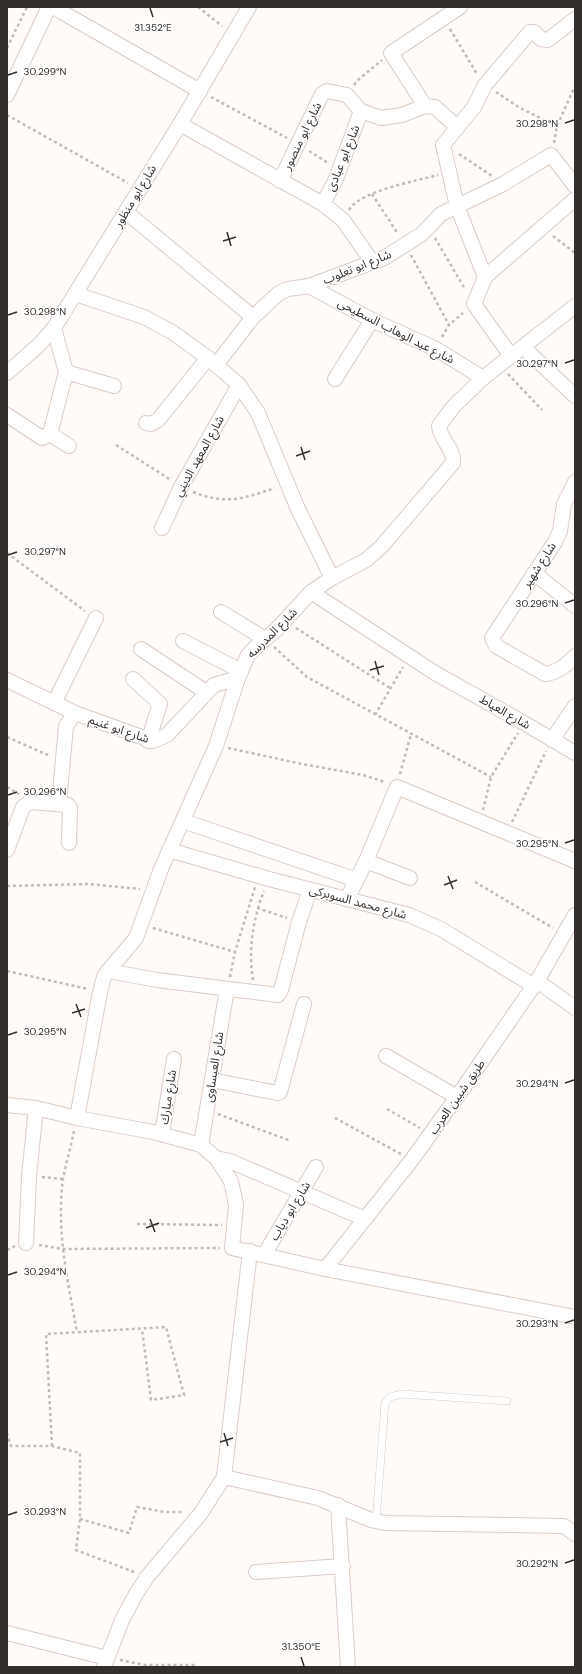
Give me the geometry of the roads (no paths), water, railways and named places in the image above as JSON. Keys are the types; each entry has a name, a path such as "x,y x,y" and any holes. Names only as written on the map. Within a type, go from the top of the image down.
{"street":[{"path":"7,95 49,7"},
{"path":"53,7 200,91"},
{"name":"شارع ابو منظور","path":"7,373 40,344 54,328 180,124 232,33 249,7"},
{"path":"425,106 391,53 460,7"},
{"path":"485,277 457,206 443,145 474,107 485,85 530,32 533,32 542,39 548,40 575,19"},
{"name":"شارع ابو منصور","path":"280,180 322,94 329,91 347,95 361,111"},
{"path":"361,111 381,118 402,115 425,106 437,108 457,127"},
{"name":"شارع ابو عبادى","path":"323,204 340,170 361,111"},
{"path":"180,124 323,204 344,220 373,263"},
{"name":"شارع ابو تعلوب","path":"146,423 151,424 158,420 253,317 279,293 295,286 309,286 384,258 405,245 429,227 441,214 503,184 551,155 575,186"},
{"path":"511,356 474,304 485,277 575,199"},
{"path":"126,212 253,317"},
{"name":"شارع عبد الوهاب السطيحى","path":"309,286 372,320 436,349 483,378"},
{"path":"76,294 144,317 172,332 212,361 239,385 258,414 287,484 332,578"},
{"path":"483,378 575,306"},
{"path":"335,379 372,320"},
{"path":"7,415 42,438 50,434 66,372 54,328"},
{"path":"523,347 575,396"},
{"path":"66,372 114,386"},
{"name":"شارع المدرسه","path":"108,971 131,946 142,924 169,850 216,746 239,674 248,656 312,592 332,578 366,560 381,547 453,463 453,456 441,434 439,426 453,407 483,378"},
{"name":"شارع المعهد الديني","path":"162,528 181,487 239,385"},
{"path":"50,434 69,446"},
{"name":"شارع شهير","path":"575,482 564,504 558,536 493,635 492,641 496,646 545,674 557,671 575,656"},
{"path":"534,573 575,606"},
{"name":"شارع العياط","path":"312,592 435,673 575,753"},
{"path":"220,612 265,639"},
{"path":"54,703 96,618"},
{"path":"183,641 239,674"},
{"path":"141,649 206,692"},
{"name":"شارع ابو غنيم","path":"7,680 75,713 148,740 158,740 167,735 214,685 239,674"},
{"path":"133,679 160,704 148,740"},
{"path":"552,740 575,706"},
{"path":"69,843 64,804 62,761 66,726 75,713"},
{"path":"347,900 366,861 397,786 575,861"},
{"path":"7,850 26,804 33,802 64,804"},
{"path":"183,821 357,880"},
{"name":"شارع محمد السوبركى","path":"169,850 264,878 347,900 393,910 425,922 441,929 535,983 575,1008"},
{"path":"366,861 410,878"},
{"path":"77,1118 100,992 104,977 108,971 157,980 255,993 280,994 299,922 310,890"},
{"name":"طريق شبين العرب","path":"325,1269 411,1161 457,1097 535,983 565,935 575,915"},
{"name":"شارع العبساوى","path":"201,1145 227,989"},
{"path":"212,1080 277,1093 281,1091 304,1004"},
{"path":"386,1056 457,1097"},
{"name":"شارع مبارك","path":"162,1134 174,1059"},
{"path":"7,1105 36,1108 77,1118 162,1134 201,1145 216,1158 231,1181 235,1193 235,1225 232,1248 325,1269 575,1317"},
{"path":"26,1243 29,1176 36,1108"},
{"path":"216,1158 230,1161 365,1219"},
{"name":"شارع ابو دياب","path":"264,1255 316,1167"},
{"path":"7,1633 106,1662 122,1620 147,1577 201,1512 224,1477 250,1251"},
{"path":"224,1477 300,1494 338,1505 376,1521 385,1523 564,1526 575,1534"},
{"path":"338,1505 343,1566 348,1667"},
{"path":"256,1572 343,1566"}],"lane":[{"path":"376,1521 385,1403 390,1397 402,1394 507,1401"}]}
